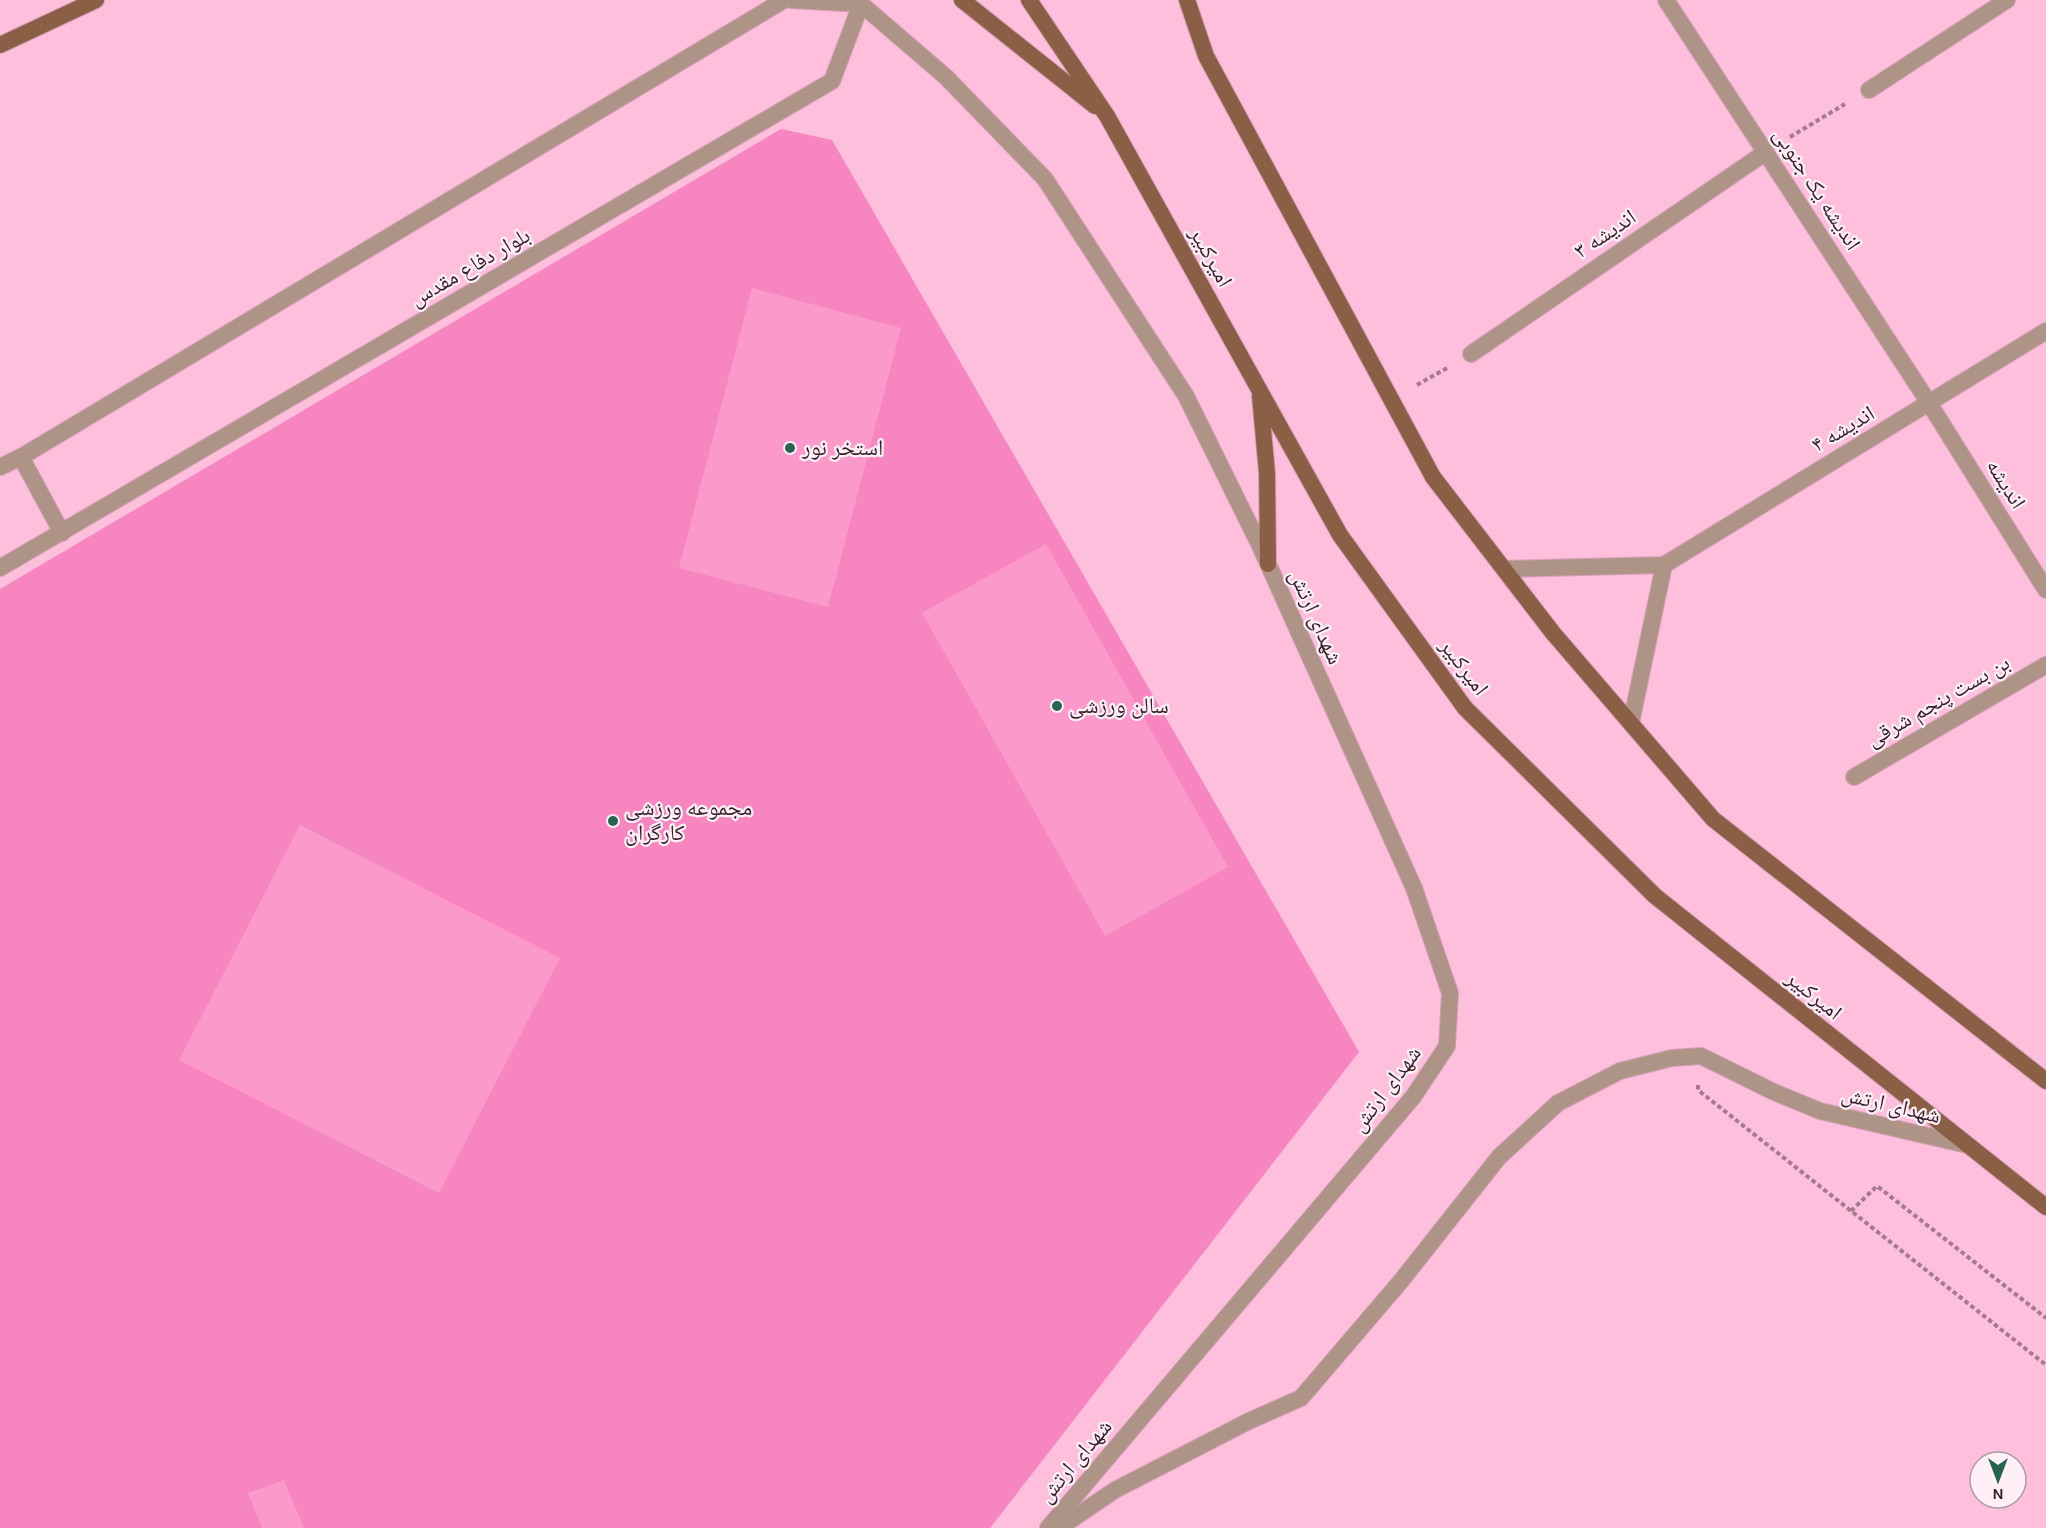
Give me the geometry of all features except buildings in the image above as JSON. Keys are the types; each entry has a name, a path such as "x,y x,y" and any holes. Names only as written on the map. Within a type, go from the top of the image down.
{"main road":[{"path":"0,45 96,0"},
{"path":"962,0 1107,116"},
{"name":"امیرکبیر","path":"1029,0 1107,116 1341,535 1465,708 1655,896 2046,1207"},
{"path":"1187,0 1206,56 1433,477 1553,633 1713,819 2046,1081"},
{"path":"1259,389 1266,474 1268,564"}],"street":[{"path":"0,467 21,457 784,0"},
{"path":"791,0 861,4"},
{"name":"اندیشه یک جنوبی","path":"1666,0 1929,403"},
{"path":"1869,90 2007,0"},
{"name":"بلوار دفاع مقدس","path":"0,568 832,81 861,4"},
{"name":"شهدای ارتش","path":"861,4 946,77 1045,179 1186,396 1268,564 1414,888 1450,993 1447,1046 1413,1097 1048,1528"},
{"name":"اندیشه ۳","path":"1471,354 1766,152"},
{"name":"اندیشه ۴","path":"1664,565 2046,331"},
{"name":"اندیشه","path":"1929,403 2046,590"},
{"path":"21,457 62,532"},
{"path":"1504,569 1664,565 1630,723"},
{"name":"بن بست پنجم شرقی","path":"1854,777 2046,665"},
{"name":"شهدای ارتش","path":"1059,1528 1124,1484 1249,1421 1301,1398 1401,1281 1499,1157 1558,1103 1620,1071 1672,1058 1701,1056 1820,1112 1967,1145"}],"path":[{"path":"1766,152 1869,90"},
{"path":"1390,399 1471,354"},
{"path":"1701,1056 1698,1090 2046,1365"},
{"path":"1851,1211 1877,1186 2046,1318"}],"shaded area":[{"name":"مجموعه ورزشی کارگران","path":"781,129 832,140 1359,1052 990,1528 0,1528 0,589"}],"place":[{"name":"استخر نور","path":"790,448"},
{"name":"سالن ورزشی","path":"1057,706"},
{"name":"مجموعه ورزشی کارگران","path":"613,821"}]}
